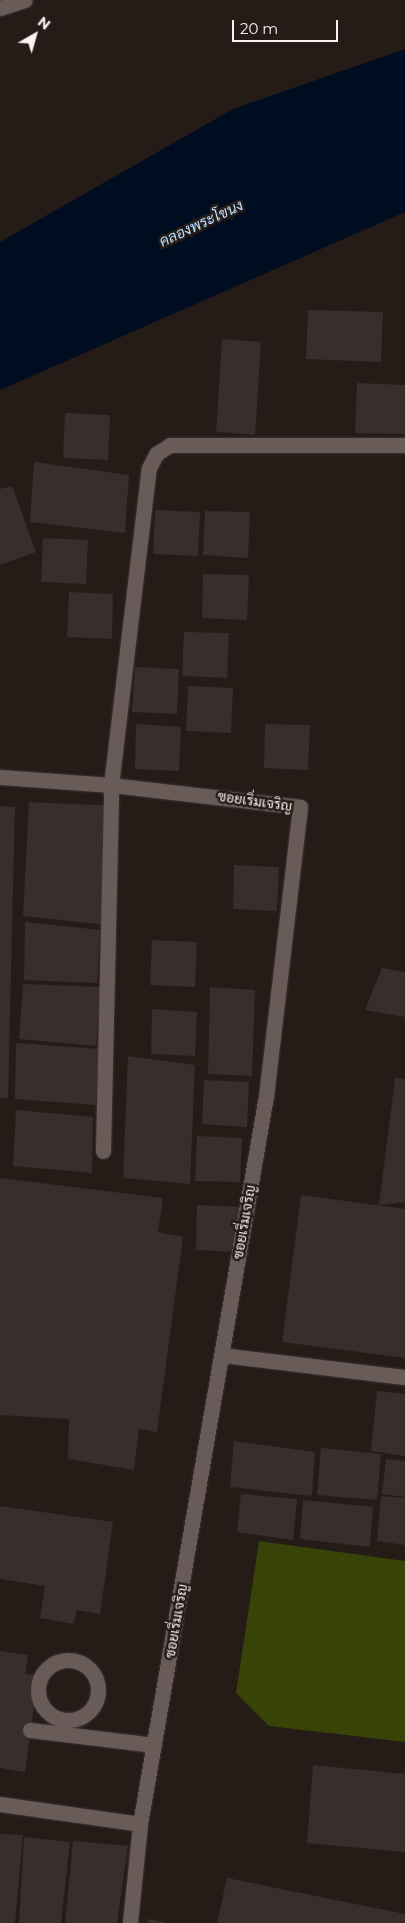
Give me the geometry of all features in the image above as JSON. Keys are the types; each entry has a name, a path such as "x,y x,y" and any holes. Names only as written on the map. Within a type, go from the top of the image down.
{"street":[{"path":"0,8 25,0"},
{"path":"103,1151 111,785 146,485 156,454 170,446 405,445"},
{"path":"0,777 111,785"},
{"name":"ซอยเริ่มเจริญ","path":"111,785 291,803 300,807 302,815 266,1096 140,1824 130,1923"},
{"path":"222,1354 405,1377"},
{"path":"56,1662 84,1664 99,1690 92,1709 75,1720 55,1717 41,1704 42,1675 56,1662"},
{"path":"52,1733 55,1717"},
{"path":"30,1730 154,1745"},
{"path":"0,1804 140,1824"}],"green space":[{"path":"259,1541 405,1561 405,1742 269,1726 236,1693"}],"water":[{"name":"คลองพระโขนง","path":"405,49 405,212 0,390 0,242 233,109"}],"building":[{"path":"308,310 383,312 381,362 306,359"},
{"path":"222,339 261,342 255,435 216,432"},
{"path":"357,383 405,385 405,434 355,433"},
{"path":"65,413 110,415 108,460 63,458"},
{"path":"34,462 129,475 125,533 30,522"},
{"path":"12,486 36,552 0,565 0,489"},
{"path":"155,510 200,512 198,556 153,554"},
{"path":"205,511 250,512 248,558 203,555"},
{"path":"43,538 88,540 86,584 41,582"},
{"path":"203,574 249,575 247,620 202,618"},
{"path":"69,592 113,594 112,639 67,637"},
{"path":"184,632 229,633 227,678 182,676"},
{"path":"135,667 179,669 177,714 132,712"},
{"path":"188,686 233,688 231,733 186,731"},
{"path":"136,724 181,727 179,771 135,769"},
{"path":"265,724 310,725 308,770 264,768"},
{"path":"29,802 119,806 108,925 23,916"},
{"path":"0,806 15,807 8,1098 0,1098"},
{"path":"234,865 279,867 277,911 233,909"},
{"path":"25,922 100,930 97,983 24,980"},
{"path":"152,940 197,942 195,987 150,985"},
{"path":"382,968 405,972 405,1017 365,1010"},
{"path":"23,984 101,987 96,1046 19,1039"},
{"path":"210,987 255,990 252,1076 208,1074"},
{"path":"152,1009 197,1012 195,1056 151,1054"},
{"path":"16,1043 99,1049 96,1105 15,1099"},
{"path":"128,1056 195,1065 190,1184 123,1178"},
{"path":"395,1078 405,1079 405,1202 379,1205"},
{"path":"204,1080 249,1082 247,1127 202,1124"},
{"path":"16,1110 93,1117 92,1173 13,1166"},
{"path":"197,1136 242,1138 240,1182 195,1181"},
{"path":"0,1178 163,1198 158,1232 183,1237 157,1432 139,1429 134,1470 68,1459 69,1419 0,1415"},
{"path":"301,1195 405,1209 405,1358 282,1342"},
{"path":"197,1205 243,1207 241,1252 196,1250"},
{"path":"377,1391 405,1394 405,1456 371,1451"},
{"path":"234,1441 315,1452 312,1496 230,1487"},
{"path":"321,1448 381,1454 377,1500 317,1495"},
{"path":"386,1459 405,1461 405,1497 382,1494"},
{"path":"241,1494 297,1499 293,1540 237,1532"},
{"path":"381,1496 405,1498 405,1545 377,1541"},
{"path":"303,1500 373,1507 370,1547 300,1539"},
{"path":"0,1506 113,1522 100,1614 77,1610 74,1624 40,1618 45,1586 0,1579"},
{"path":"0,1651 28,1655 25,1674 38,1675 25,1772 0,1768"},
{"path":"313,1765 405,1774 405,1852 307,1843"},
{"path":"0,1834 23,1835 15,1923 0,1923"},
{"path":"24,1837 70,1842 61,1923 19,1923"},
{"path":"73,1841 128,1846 117,1923 65,1923"},
{"path":"227,1878 405,1914 405,1923 217,1923"},
{"path":"148,1919 165,1922 165,1923 147,1923"}]}
